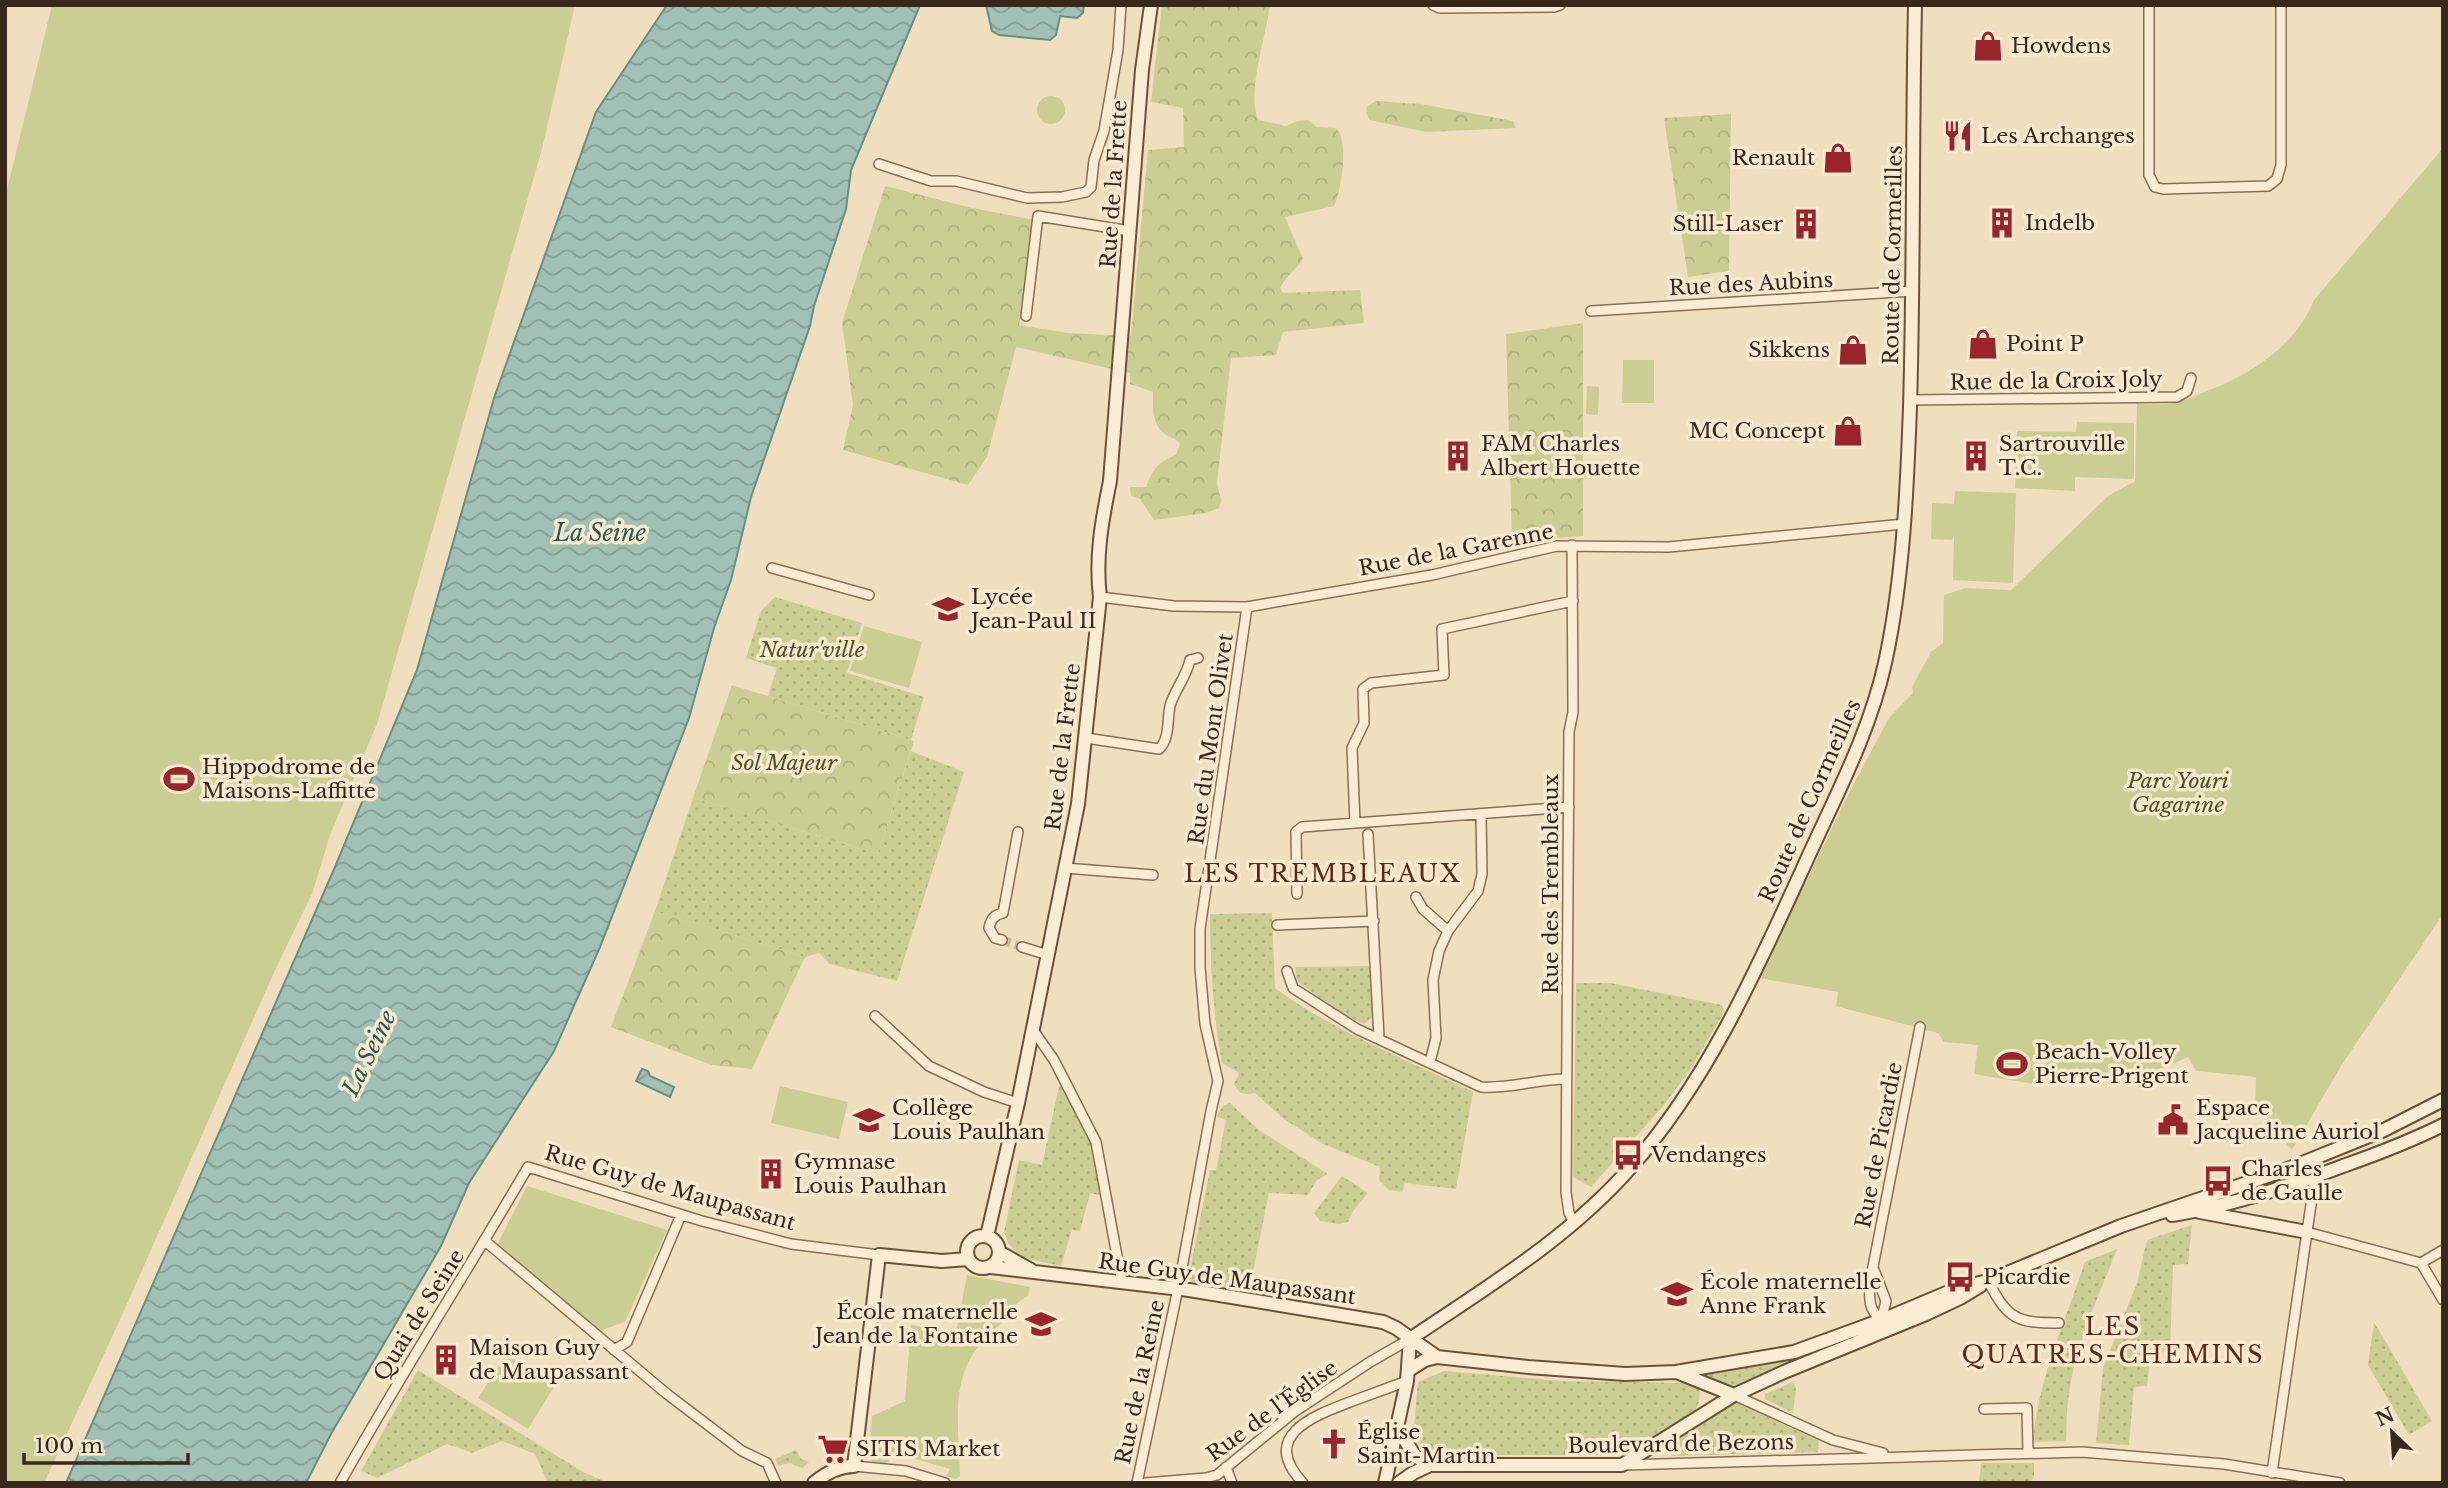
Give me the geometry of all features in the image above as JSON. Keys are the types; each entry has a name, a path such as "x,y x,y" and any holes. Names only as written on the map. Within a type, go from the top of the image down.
{"main road":[{"name":"Rue de la Frette","path":"986,1236 1033,1030 1078,804 1100,597 1097,567 1110,481 1142,70 1151,5"},
{"name":"Route de Cormeilles","path":"1410,1339 1511,1271 1574,1222 1631,1168 1695,1082 1726,1027 1865,735 1886,661 1904,524 1913,291 1915,5"},
{"path":"1408,1375 1425,1360 1437,1357 1609,1373 1676,1372 1794,1352 1904,1318 1958,1288 1988,1280 2141,1220 2309,1160 2384,1130 2443,1100"},
{"path":"2141,1220 2197,1211 2290,1186 2394,1147 2443,1125"},
{"path":"2197,1211 2307,1232"},
{"path":"986,1236 996,1242 999,1252 997,1261 991,1267 980,1269 971,1264 967,1254 969,1244 977,1237 986,1236"},
{"name":"Rue Guy de Maupassant","path":"999,1252 1034,1271"},
{"name":"Rue Guy de Maupassant","path":"879,1255 942,1261 968,1259"},
{"path":"814,1483 825,1474 846,1466 855,1466 879,1255"},
{"name":"Rue Guy de Maupassant","path":"991,1267 1178,1289 1383,1322 1437,1357"},
{"path":"1622,1465 1734,1395 1868,1331"},
{"path":"1385,1483 1408,1375 1410,1339"},
{"path":"1676,1372 1734,1395"},
{"path":"1698,1417 1708,1400 1710,1385"},
{"path":"1398,1429 1415,1456 1430,1465"},
{"name":"Boulevard de Bezons","path":"1399,1483 1430,1465 1622,1465"}],"street":[{"path":"879,164 931,181 956,181 1027,198 1086,192 1091,187 1094,160 1104,131 1118,50 1121,5"},
{"path":"1433,5 1440,8 1559,5"},
{"path":"2149,5 2149,175 2155,187 2162,189 2268,186 2277,179 2281,165 2281,5"},
{"path":"1026,317 1039,198"},
{"path":"1038,216 1130,231"},
{"name":"Rue des Aubins","path":"1591,311 1913,291"},
{"name":"Rue de la Croix Joly","path":"1910,400 2177,397 2187,391 2191,378"},
{"name":"Rue de la Garenne","path":"1100,597 1174,606 1247,607 1432,575 1557,546 1669,547 1904,524"},
{"name":"Rue des Trembleaux","path":"1572,545 1573,712 1569,732 1566,1192 1569,1213 1574,1222"},
{"path":"772,568 869,595"},
{"path":"1355,823 1352,748 1364,723 1363,690 1371,682 1444,675 1442,629 1573,601"},
{"name":"Rue du Mont Olivet","path":"1178,1289 1219,1081 1205,1024 1200,929 1247,607"},
{"name":"Rue de la Frette","path":"1086,738 1159,749 1166,739 1171,703 1188,673 1190,660 1198,658"},
{"path":"1297,894 1296,832 1302,827 1569,807"},
{"path":"1430,1062 1436,1038 1433,980 1439,951 1448,930 1478,891 1482,874 1481,814"},
{"path":"1002,940 995,938 989,928 996,914 1003,912 1018,832"},
{"path":"1368,834 1379,1037"},
{"path":"1065,867 1153,874"},
{"path":"1416,897 1423,909 1448,930"},
{"path":"1277,925 1374,921"},
{"path":"1022,947 1048,955"},
{"path":"1286,971 1293,988 1357,1029 1481,1087 1494,1088 1546,1079 1566,1079"},
{"path":"875,1016 929,1066 984,1092 1017,1103"},
{"name":"Rue de Picardie","path":"1868,1331 1869,1295 1920,1027"},
{"path":"1033,1030 1054,1060 1096,1142 1122,1283"},
{"path":"2272,1473 2315,1177 2309,1160"},
{"name":"Rue Guy de Maupassant","path":"528,1167 681,1215 791,1244 879,1255"},
{"name":"Quai de Seine","path":"340,1483 390,1394 528,1167"},
{"path":"614,1350 627,1342 681,1215"},
{"path":"2307,1232 2421,1263 2443,1300"},
{"path":"485,1241 614,1350 742,1451 767,1463 776,1483"},
{"path":"2421,1263 2443,1250"},
{"path":"1874,1270 1886,1301 1884,1325"},
{"path":"1988,1280 2006,1311 2019,1319 2037,1323 2059,1323"},
{"name":"Rue de la Reine","path":"1137,1483 1178,1289"},
{"path":"1886,1301 1904,1318"},
{"path":"1870,1305 1884,1325"},
{"name":"Rue de l'Église","path":"1145,1483 1217,1475 1294,1412 1410,1339"},
{"path":"1303,1483 1292,1470 1286,1455 1290,1438 1299,1426 1321,1413 1408,1375"},
{"name":"Boulevard de Bezons","path":"1734,1395 1833,1440 1877,1452 1934,1455"},
{"path":"1984,1409 2027,1408 2028,1452"},
{"name":"Boulevard de Bezons","path":"1622,1465 2082,1452 2224,1464 2340,1483"},
{"path":"855,1466 906,1471 945,1483"},
{"path":"1226,1468 1232,1483"}],"green space":[{"name":"Hippodrome de Maisons-Laffitte","path":"52,5 575,5 542,149 377,724 330,835 312,894 276,968 119,1322 44,1483 5,1483 5,198"},
{"path":"1162,5 1270,5 1254,96 1259,120 1286,126 1308,120 1317,127 1336,128 1340,134 1343,154 1342,178 1334,206 1285,217 1303,259 1280,288 1283,293 1360,290 1364,323 1283,332 1276,355 1231,358 1217,483 1221,501 1219,508 1206,513 1154,520 1140,499 1131,496 1130,487 1146,487 1157,467 1176,455 1180,444 1158,426 1154,415 1153,392 1130,384 1130,373 1016,347 987,457 968,485 843,450 853,405 842,323 885,186 972,208 1035,220 1019,325 1067,333 1131,336 1148,150 1184,147 1183,108 1151,102"},
{"path":"1051,96 1061,100 1065,110 1061,120 1051,124 1041,120 1037,110 1041,100"},
{"path":"1376,101 1421,104 1513,121 1516,128 1426,132 1370,120 1366,113 1367,107"},
{"path":"1731,114 1729,271 1688,277 1664,118"},
{"name":"Parc Youri Gagarine","path":"2443,148 2443,914 2341,1066 2292,1150 2263,1116 2255,1117 2256,1077 2196,1071 2188,1057 2121,1086 2078,1075 2040,1085 1974,1074 1978,1045 1944,1042 1938,1033 1836,1006 1838,992 1759,978 1852,787 1889,718 1913,693 1912,687 1931,652 1943,643 1944,595 1966,588 2011,590 2108,496 2135,481 2137,404 2183,401 2239,377 2270,357 2295,332 2314,300"},
{"path":"1583,323 1583,536 1512,541 1506,334"},
{"path":"1623,360 1654,360 1654,403 1622,403"},
{"path":"1587,386 1599,387 1598,415 1586,414"},
{"path":"2077,422 2134,423 2134,479 2075,477 2075,491 2015,488 2017,431 2076,432"},
{"path":"1955,491 2016,493 2013,583 1953,580 1954,536 1952,540 1931,539 1932,503 1954,504"},
{"name":"Natur'ville","path":"775,597 862,623 847,673 924,697 911,740 768,696 777,668 746,658 761,611"},
{"path":"864,626 922,642 909,688 850,671"},
{"name":"Sol Majeur","path":"732,685 914,741 878,854 693,798"},
{"path":"911,751 964,772 897,981 830,964 819,953 805,957 655,911 693,798 878,854"},
{"path":"655,911 805,957 752,1069 712,1065 611,1027"},
{"path":"1272,913 1275,988 1346,1032 1473,1092 1456,1189 1404,1183 1403,1192 1389,1190 1379,1180 1380,1167 1323,1144 1284,1119 1255,1093 1243,1093 1236,1088 1234,1084 1239,1073 1222,1063 1219,1045 1213,989 1210,914"},
{"path":"1372,966 1376,1014 1364,1024 1339,1012 1297,981 1295,967"},
{"path":"1576,983 1610,983 1722,1005 1724,1012 1692,1067 1664,1105 1591,1187 1573,1177"},
{"path":"780,1086 848,1102 839,1139 771,1123"},
{"path":"1059,1086 1064,1086 1091,1142 1103,1196 1090,1193 1080,1231 1072,1230 1061,1266 1018,1254 1008,1243 1004,1232 1019,1160 1042,1165"},
{"path":"1230,1103 1259,1130 1328,1174 1317,1180 1308,1195 1269,1193 1249,1292 1192,1282 1189,1275 1210,1170 1216,1170 1226,1120 1216,1116 1223,1106"},
{"path":"1342,1176 1368,1193 1353,1211 1348,1222 1339,1224 1320,1221 1314,1213"},
{"path":"527,1186 667,1230 625,1322 596,1332 496,1247"},
{"path":"2192,1225 2188,1264 2173,1265 2170,1352 2151,1352 2147,1386 2134,1387 2129,1445 2096,1443 2103,1368 2137,1283 2147,1240"},
{"path":"2117,1249 2087,1324 2075,1363 2067,1408 2066,1441 2033,1442 2046,1373 2085,1262"},
{"path":"967,1275 1030,1287 1028,1296 1016,1305 980,1345 966,1367 961,1382 958,1414 960,1476 956,1479 946,1476 950,1469 908,1457 894,1456 886,1464 874,1465 869,1455 872,1416 905,1401 911,1325 956,1332"},
{"path":"2374,1322 2432,1421 2409,1435 2368,1365"},
{"path":"506,1354 555,1385 528,1429 478,1398"},
{"path":"1801,1356 1802,1358 1730,1388 1704,1376 1705,1374"},
{"path":"418,1370 583,1472 609,1483 548,1483 535,1454 502,1441 472,1453 447,1444 377,1478 361,1471"},
{"path":"1444,1371 1561,1381 1689,1383 1699,1388 1699,1399 1695,1410 1682,1421 1647,1442 1618,1455 1480,1455 1426,1452 1413,1437 1418,1382"},
{"path":"1793,1382 1796,1388 1793,1413 1765,1399 1765,1394"},
{"path":"1735,1402 1819,1441 1818,1452 1671,1456 1669,1446"},
{"path":"796,1450 801,1459 809,1462 802,1468 789,1463 778,1466 775,1459"},
{"path":"1981,1463 2034,1463 2034,1476 2030,1483 1979,1483"}],"water":[{"name":"La Seine","path":"667,5 920,5 851,170 846,209 810,326 751,497 731,580 714,628 689,718 600,947 554,1051 469,1183 441,1246 331,1434 306,1483 66,1483 335,867 417,670 494,398 596,112"},
{"path":"986,5 1084,5 1083,13 1077,18 1060,16 1056,35 1050,40 999,35 992,31"},
{"path":"642,1069 648,1071 650,1076 674,1087 670,1097 636,1081"}],"tunnel":[{"path":"1002,940 1022,947"}],"place":[{"name":"Howdens","path":"1988,46"},
{"name":"Les Archanges","path":"1958,136"},
{"name":"Renault","path":"1838,158"},
{"name":"Indelb","path":"2002,223"},
{"name":"Still-Laser","path":"1806,224"},
{"name":"Point P","path":"1983,344"},
{"name":"Sikkens","path":"1853,350"},
{"name":"MC Concept","path":"1848,431"},
{"name":"FAM Charles Albert Houette","path":"1458,456"},
{"name":"Sartrouville T.C.","path":"1976,456"},
{"name":"Lycée Jean-Paul II","path":"948,609"},
{"name":"Hippodrome de Maisons-Laffitte","path":"179,779"},
{"name":"Beach-Volley Pierre-Prigent","path":"2012,1064"},
{"name":"Collège Louis Paulhan","path":"869,1120"},
{"name":"Espace Jacqueline Auriol","path":"2173,1120"},
{"name":"Vendanges","path":"1628,1155"},
{"name":"Gymnase Louis Paulhan","path":"771,1174"},
{"name":"Charles de Gaulle","path":"2218,1181"},
{"name":"Picardie","path":"1960,1277"},
{"name":"École maternelle Anne Frank","path":"1677,1294"},
{"name":"École maternelle Jean de la Fontaine","path":"1041,1324"},
{"name":"Maison Guy de Maupassant","path":"446,1360"},
{"name":"Église Saint-Martin","path":"1334,1444"},
{"name":"SITIS Market","path":"833,1449"}],"district":[{"name":"LES TREMBLEAUX","path":"1323,874"},
{"name":"LES QUATRES-CHEMINS","path":"2113,1341"}]}
